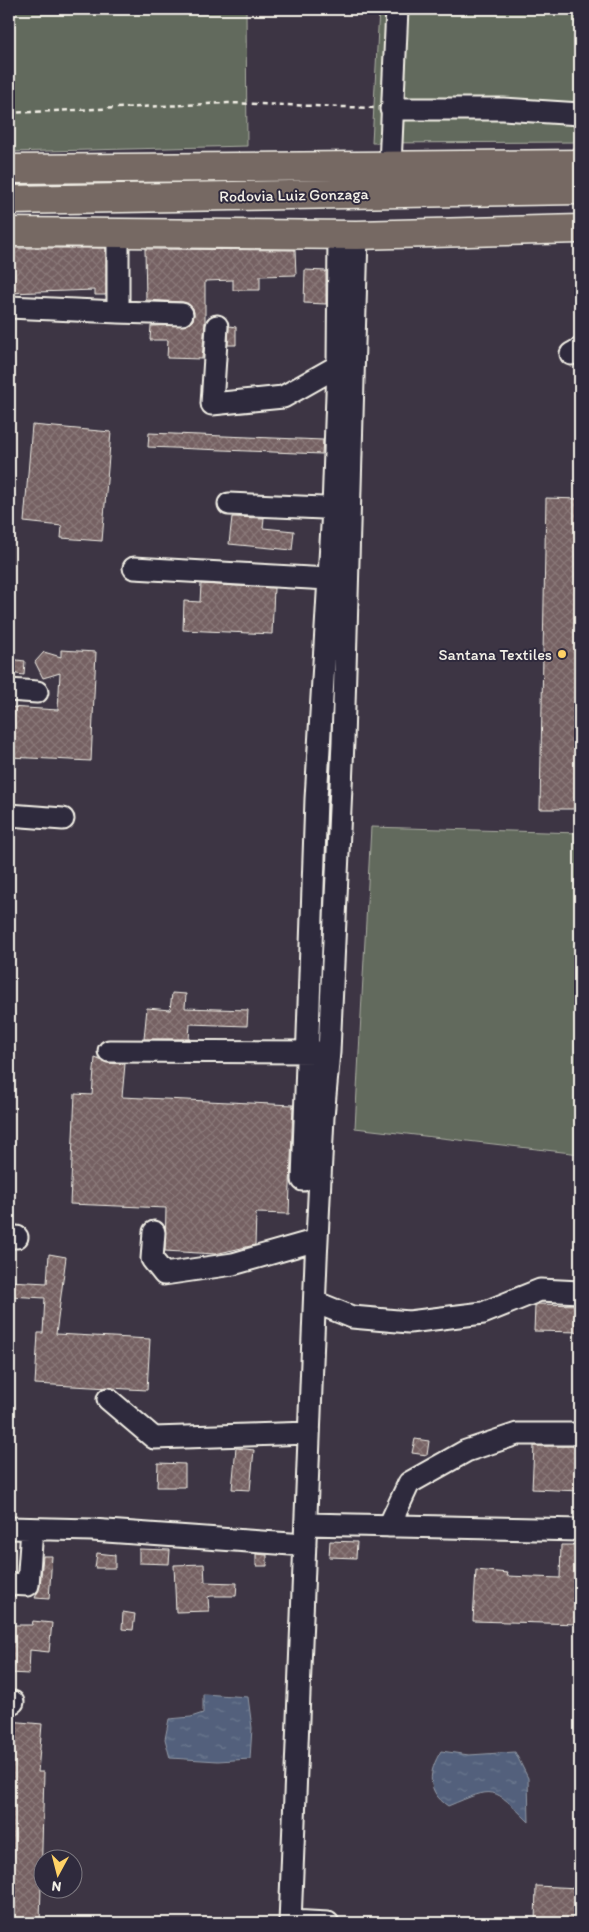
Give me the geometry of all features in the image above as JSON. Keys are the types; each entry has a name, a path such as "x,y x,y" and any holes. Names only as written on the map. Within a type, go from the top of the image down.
{"main road":[{"name":"Rodovia Luiz Gonzaga","path":"9,169 580,164"},
{"name":"Rodovia Luiz Gonzaga","path":"9,200 580,190"},
{"path":"9,232 348,235 580,229"}],"street":[{"path":"390,165 391,108 397,9"},
{"path":"391,108 503,109 580,114"},
{"path":"118,233 118,312"},
{"path":"328,1923 290,1922 317,1240 329,1052 343,742 338,366 348,235"},
{"path":"303,1180 316,799 328,579 340,509 348,235"},
{"path":"9,307 182,314"},
{"path":"216,326 212,404 283,397 338,366"},
{"path":"229,504 340,509"},
{"path":"134,568 328,579"},
{"path":"9,690 38,692"},
{"path":"9,815 63,819"},
{"path":"109,1051 329,1052"},
{"path":"154,1232 152,1259 164,1274 233,1264 317,1240"},
{"path":"315,1302 352,1317 409,1322 483,1312 540,1290 580,1292"},
{"path":"108,1399 154,1438 309,1433"},
{"path":"390,1526 409,1483 466,1451 516,1434 580,1434"},
{"path":"9,1528 305,1535 390,1526 580,1530"},
{"path":"9,1584 28,1585 32,1529"}],"path":[{"path":"9,112 228,103 391,108"}],"green space":[{"path":"9,9 246,9 247,146 9,152"},
{"path":"379,9 580,9 580,142 372,143"},
{"path":"371,827 580,833 580,1154 355,1128"}],"water":[{"path":"203,1694 248,1697 252,1728 250,1759 218,1761 170,1758 165,1739 169,1719 191,1717 203,1713"},
{"path":"441,1751 469,1755 515,1752 528,1778 529,1822 507,1801 493,1793 476,1795 448,1806 436,1794 431,1781 434,1766"}],"building":[{"path":"9,248 106,248 106,295 95,295 95,290 9,293"},
{"path":"145,249 295,250 296,275 260,276 260,290 233,290 233,280 205,281 205,323 202,359 167,358 168,340 150,340 151,326 187,325 193,320 193,308 183,302 146,300"},
{"path":"305,270 326,271 326,304 304,303"},
{"path":"229,326 236,327 236,345 228,345"},
{"path":"32,425 111,432 102,541 61,538 62,526 24,522"},
{"path":"149,433 323,440 322,454 148,447"},
{"name":"Santana Textiles","path":"546,498 580,499 580,809 540,809"},
{"path":"232,517 264,518 263,528 294,531 292,550 229,544"},
{"path":"201,584 274,588 272,634 183,630 184,601 200,602"},
{"path":"61,650 96,652 91,761 9,757 9,707 58,710 60,673 43,678 35,662 44,652 61,657"},
{"path":"9,659 25,661 24,675 9,673"},
{"path":"172,993 186,994 185,1008 248,1010 247,1026 190,1024 189,1039 144,1039 147,1008 170,1010"},
{"path":"95,1058 108,1063 125,1064 122,1097 293,1105 289,1214 256,1213 255,1245 215,1254 165,1251 166,1208 70,1204 75,1094 92,1095"},
{"path":"49,1254 66,1257 56,1334 150,1339 147,1390 35,1384 38,1333 43,1333 45,1298 9,1296 9,1281 47,1283"},
{"path":"538,1304 580,1305 580,1332 534,1331 535,1306"},
{"path":"415,1439 429,1441 427,1455 412,1453"},
{"path":"534,1446 580,1446 580,1491 532,1489"},
{"path":"236,1448 254,1450 250,1490 232,1489"},
{"path":"158,1463 185,1464 185,1487 157,1487"},
{"path":"330,1541 357,1542 356,1558 329,1557"},
{"path":"561,1545 580,1545 580,1624 473,1621 476,1570 508,1573 507,1576 560,1578"},
{"path":"139,1549 170,1550 169,1564 139,1563"},
{"path":"97,1553 115,1555 115,1568 95,1568"},
{"path":"256,1554 267,1555 267,1566 256,1566"},
{"path":"43,1556 52,1556 49,1599 35,1598 40,1586"},
{"path":"204,1564 205,1582 237,1583 236,1596 208,1597 209,1611 176,1612 174,1565"},
{"path":"123,1612 135,1614 133,1630 122,1629"},
{"path":"33,1621 52,1623 49,1652 30,1650 29,1674 9,1673 9,1625 32,1625"},
{"path":"9,1721 42,1724 38,1772 44,1772 42,1850 32,1850 32,1900 41,1900 40,1923 9,1923"},
{"path":"536,1886 580,1888 580,1923 535,1923"}],"place":[{"name":"Santana Textiles","path":"562,654"}]}
